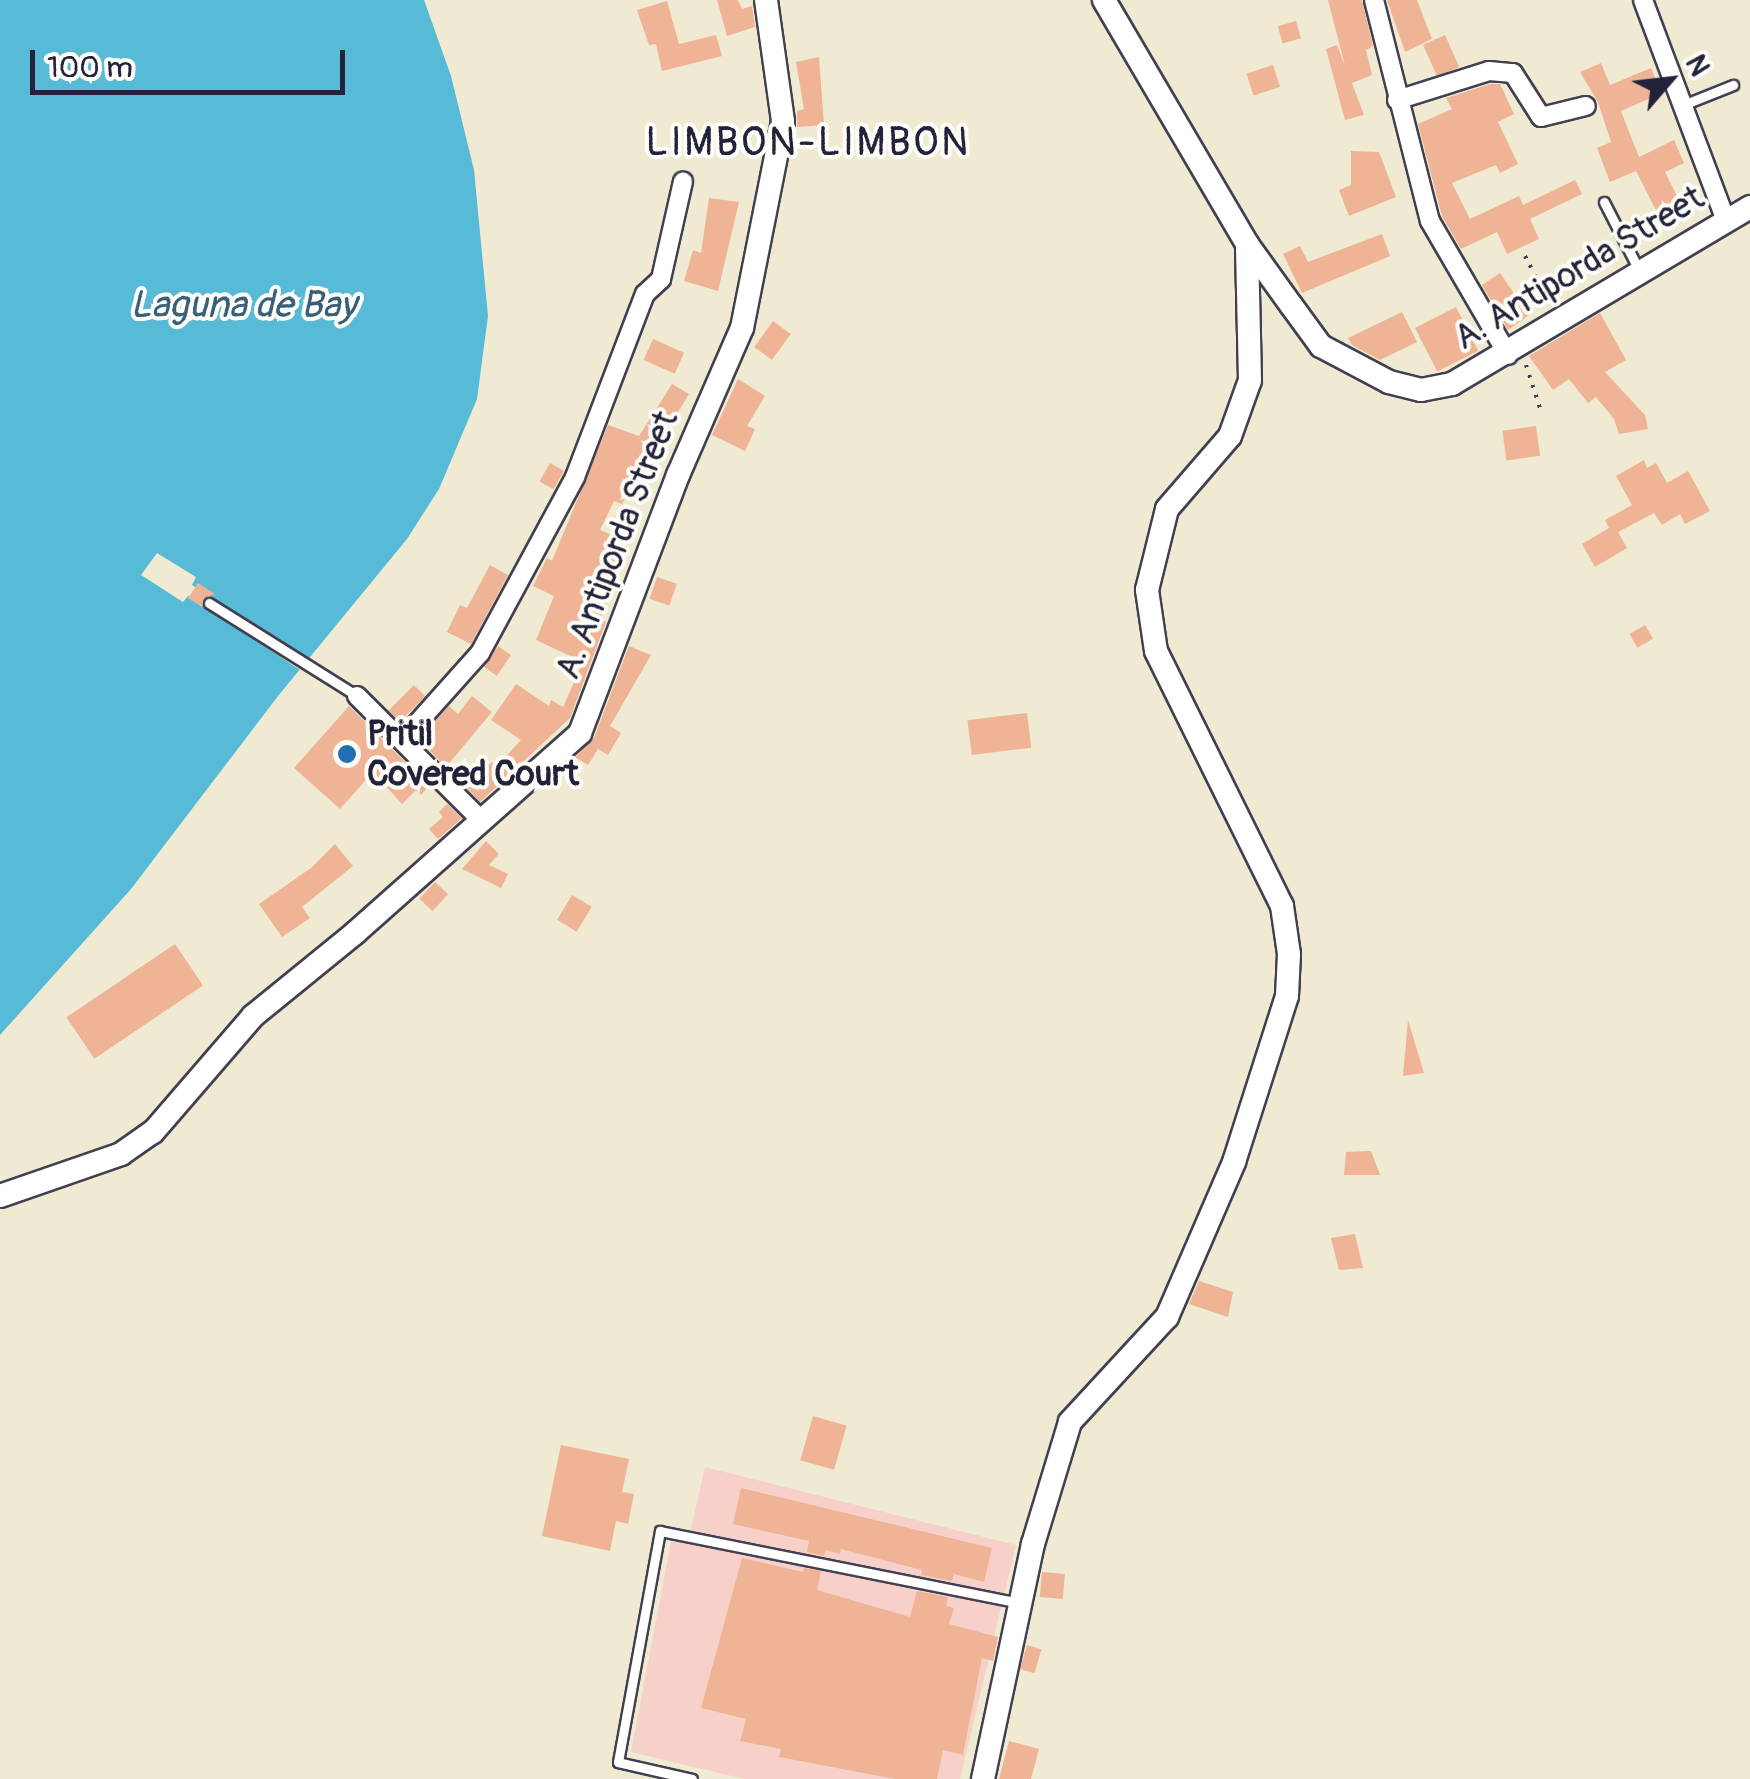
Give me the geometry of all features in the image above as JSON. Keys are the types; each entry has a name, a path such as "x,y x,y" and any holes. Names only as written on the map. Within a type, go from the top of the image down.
{"street":[{"name":"A. Antiporda Street","path":"0,1196 121,1154 154,1132 253,1016 580,733 678,475 736,347 783,121 766,0"},
{"name":"A. Antiporda Street","path":"1104,0 1246,244 1321,346 1389,382 1421,390 1452,384 1514,351 1750,207"},
{"path":"1374,0 1430,221 1514,351"},
{"path":"1643,0 1726,221"},
{"path":"1397,100 1489,71 1513,72 1542,117 1586,106"},
{"path":"404,738 480,653 575,477 645,294 661,279 683,182"},
{"path":"983,1779 1032,1544 1070,1422 1167,1317 1234,1162 1287,996 1289,954 1282,906 1156,651 1146,590 1167,510 1230,436 1250,380 1246,244"},
{"path":"356,696 404,738 482,821"}],"lane":[{"path":"1683,105 1732,85"},
{"path":"1604,202 1640,272"},
{"path":"209,603 356,696"},
{"path":"692,1779 618,1762 660,1532 1022,1604"}],"path":[{"path":"1525,256 1560,322"},
{"path":"1514,351 1540,408"}],"shaded area":[{"path":"705,1467 1016,1545 960,1779 744,1779 631,1752 671,1542 688,1542"}],"water":[{"name":"Laguna de Bay","path":"0,0 424,0 451,76 474,170 488,316 477,399 439,489 407,539 278,696 131,889 0,1035"}],"pier":[{"path":"157,553 196,577 192,585 310,664 303,672 188,596 183,602 141,575"}],"building":[{"path":"717,0 738,0 742,9 752,6 755,27 727,36"},
{"path":"1328,0 1362,0 1373,46 1366,50 1372,75 1352,83 1364,115 1345,120 1326,49 1337,45 1345,66"},
{"path":"1387,0 1417,0 1432,39 1405,52"},
{"path":"667,1 679,44 716,35 722,56 662,71 656,44 649,45 637,10"},
{"path":"1296,21 1301,38 1283,44 1278,26"},
{"path":"1445,35 1459,67 1437,77 1423,45"},
{"path":"819,57 824,125 797,127 797,111 804,109 796,62"},
{"path":"1601,63 1610,85 1651,68 1662,93 1621,111 1639,157 1674,140 1684,163 1665,172 1687,216 1665,228 1636,171 1610,182 1597,148 1611,142 1598,102 1580,72"},
{"path":"1273,65 1280,87 1253,96 1246,74"},
{"path":"1500,84 1514,114 1498,122 1518,164 1500,173 1496,165 1452,183 1470,219 1519,196 1523,205 1575,180 1582,194 1530,219 1539,239 1507,254 1497,232 1461,249 1442,216 1418,124 1452,109 1446,98"},
{"path":"1351,151 1379,152 1396,197 1349,216 1339,190 1351,185"},
{"path":"709,198 739,202 718,291 684,281 693,250 701,253"},
{"path":"1382,234 1390,256 1302,293 1283,254 1300,246 1308,262"},
{"path":"1500,273 1529,315 1508,330 1482,285"},
{"path":"1456,307 1478,351 1437,372 1415,328"},
{"path":"1402,312 1417,342 1380,360 1352,345 1348,338"},
{"path":"1600,313 1626,360 1605,372 1645,415 1648,429 1619,434 1614,419 1596,397 1588,403 1569,379 1553,390 1529,356"},
{"path":"773,321 791,334 772,360 754,347"},
{"path":"653,339 684,353 675,374 644,360"},
{"path":"738,379 765,396 747,426 755,429 745,451 712,435"},
{"path":"672,384 689,394 622,504 614,501 600,530 623,540 604,593 610,596 600,619 606,622 570,718 480,802 466,787 492,762 496,767 521,740 491,720 516,684 549,706 551,700 563,707 583,662 536,640 554,596 533,586 547,558 552,561 608,425 639,436"},
{"path":"1536,426 1540,456 1507,460 1502,431"},
{"path":"1644,460 1647,468 1656,463 1667,483 1688,471 1710,511 1685,524 1680,514 1662,525 1654,513 1618,532 1627,548 1595,567 1582,544 1609,528 1605,520 1632,505 1616,476"},
{"path":"550,463 564,471 553,489 540,481"},
{"path":"490,565 508,575 471,644 447,632 460,605 467,608"},
{"path":"657,577 677,584 669,606 650,599"},
{"path":"198,583 215,594 203,598 202,607 188,598"},
{"path":"1645,625 1653,639 1637,648 1629,634"},
{"path":"498,646 511,655 497,676 484,666"},
{"path":"629,646 651,655 610,726 621,733 608,755 598,749 588,765 575,757 594,738"},
{"path":"414,685 425,696 400,722 389,710"},
{"path":"472,696 492,712 446,767 419,740 449,706 458,714"},
{"name":"Pritil Covered Court","path":"349,706 429,786 421,795 416,790 402,804 373,772 340,809 294,768"},
{"path":"1027,713 1031,748 972,755 967,720"},
{"path":"447,804 462,818 438,839 429,829 443,817 439,812"},
{"path":"486,841 499,854 489,865 508,874 501,888 462,869"},
{"path":"335,844 353,866 302,907 310,918 282,937 259,904 311,868"},
{"path":"435,882 448,894 432,911 419,899"},
{"path":"572,895 592,907 577,932 557,920"},
{"path":"175,944 203,985 94,1059 66,1017"},
{"path":"1408,1020 1424,1073 1403,1076"},
{"path":"1371,1151 1380,1175 1344,1175 1346,1152"},
{"path":"1355,1234 1363,1268 1339,1270 1331,1238"},
{"path":"1199,1281 1233,1292 1228,1317 1189,1304"},
{"path":"813,1416 847,1426 834,1470 800,1460"},
{"path":"561,1445 629,1459 622,1492 634,1494 628,1524 616,1521 610,1551 542,1536"},
{"path":"741,1488 992,1548 984,1582 954,1574 952,1581 921,1575 922,1570 841,1549 840,1554 826,1550 824,1556 807,1552 809,1541 733,1524"},
{"path":"742,1558 803,1572 804,1568 821,1571 817,1590 910,1617 917,1591 948,1597 946,1606 954,1608 949,1624 998,1637 993,1661 982,1658 963,1755 943,1750 937,1779 895,1779 779,1757 781,1749 740,1741 746,1719 701,1708"},
{"path":"1042,1572 1065,1574 1063,1599 1040,1597"},
{"path":"1027,1645 1041,1649 1035,1673 1020,1669"},
{"path":"1009,1741 1039,1749 1031,1779 999,1779"}],"place":[{"name":"Pritil Covered Court","path":"347,754"}],"district":[{"name":"LIMBON-LIMBON","path":"808,143"}]}
